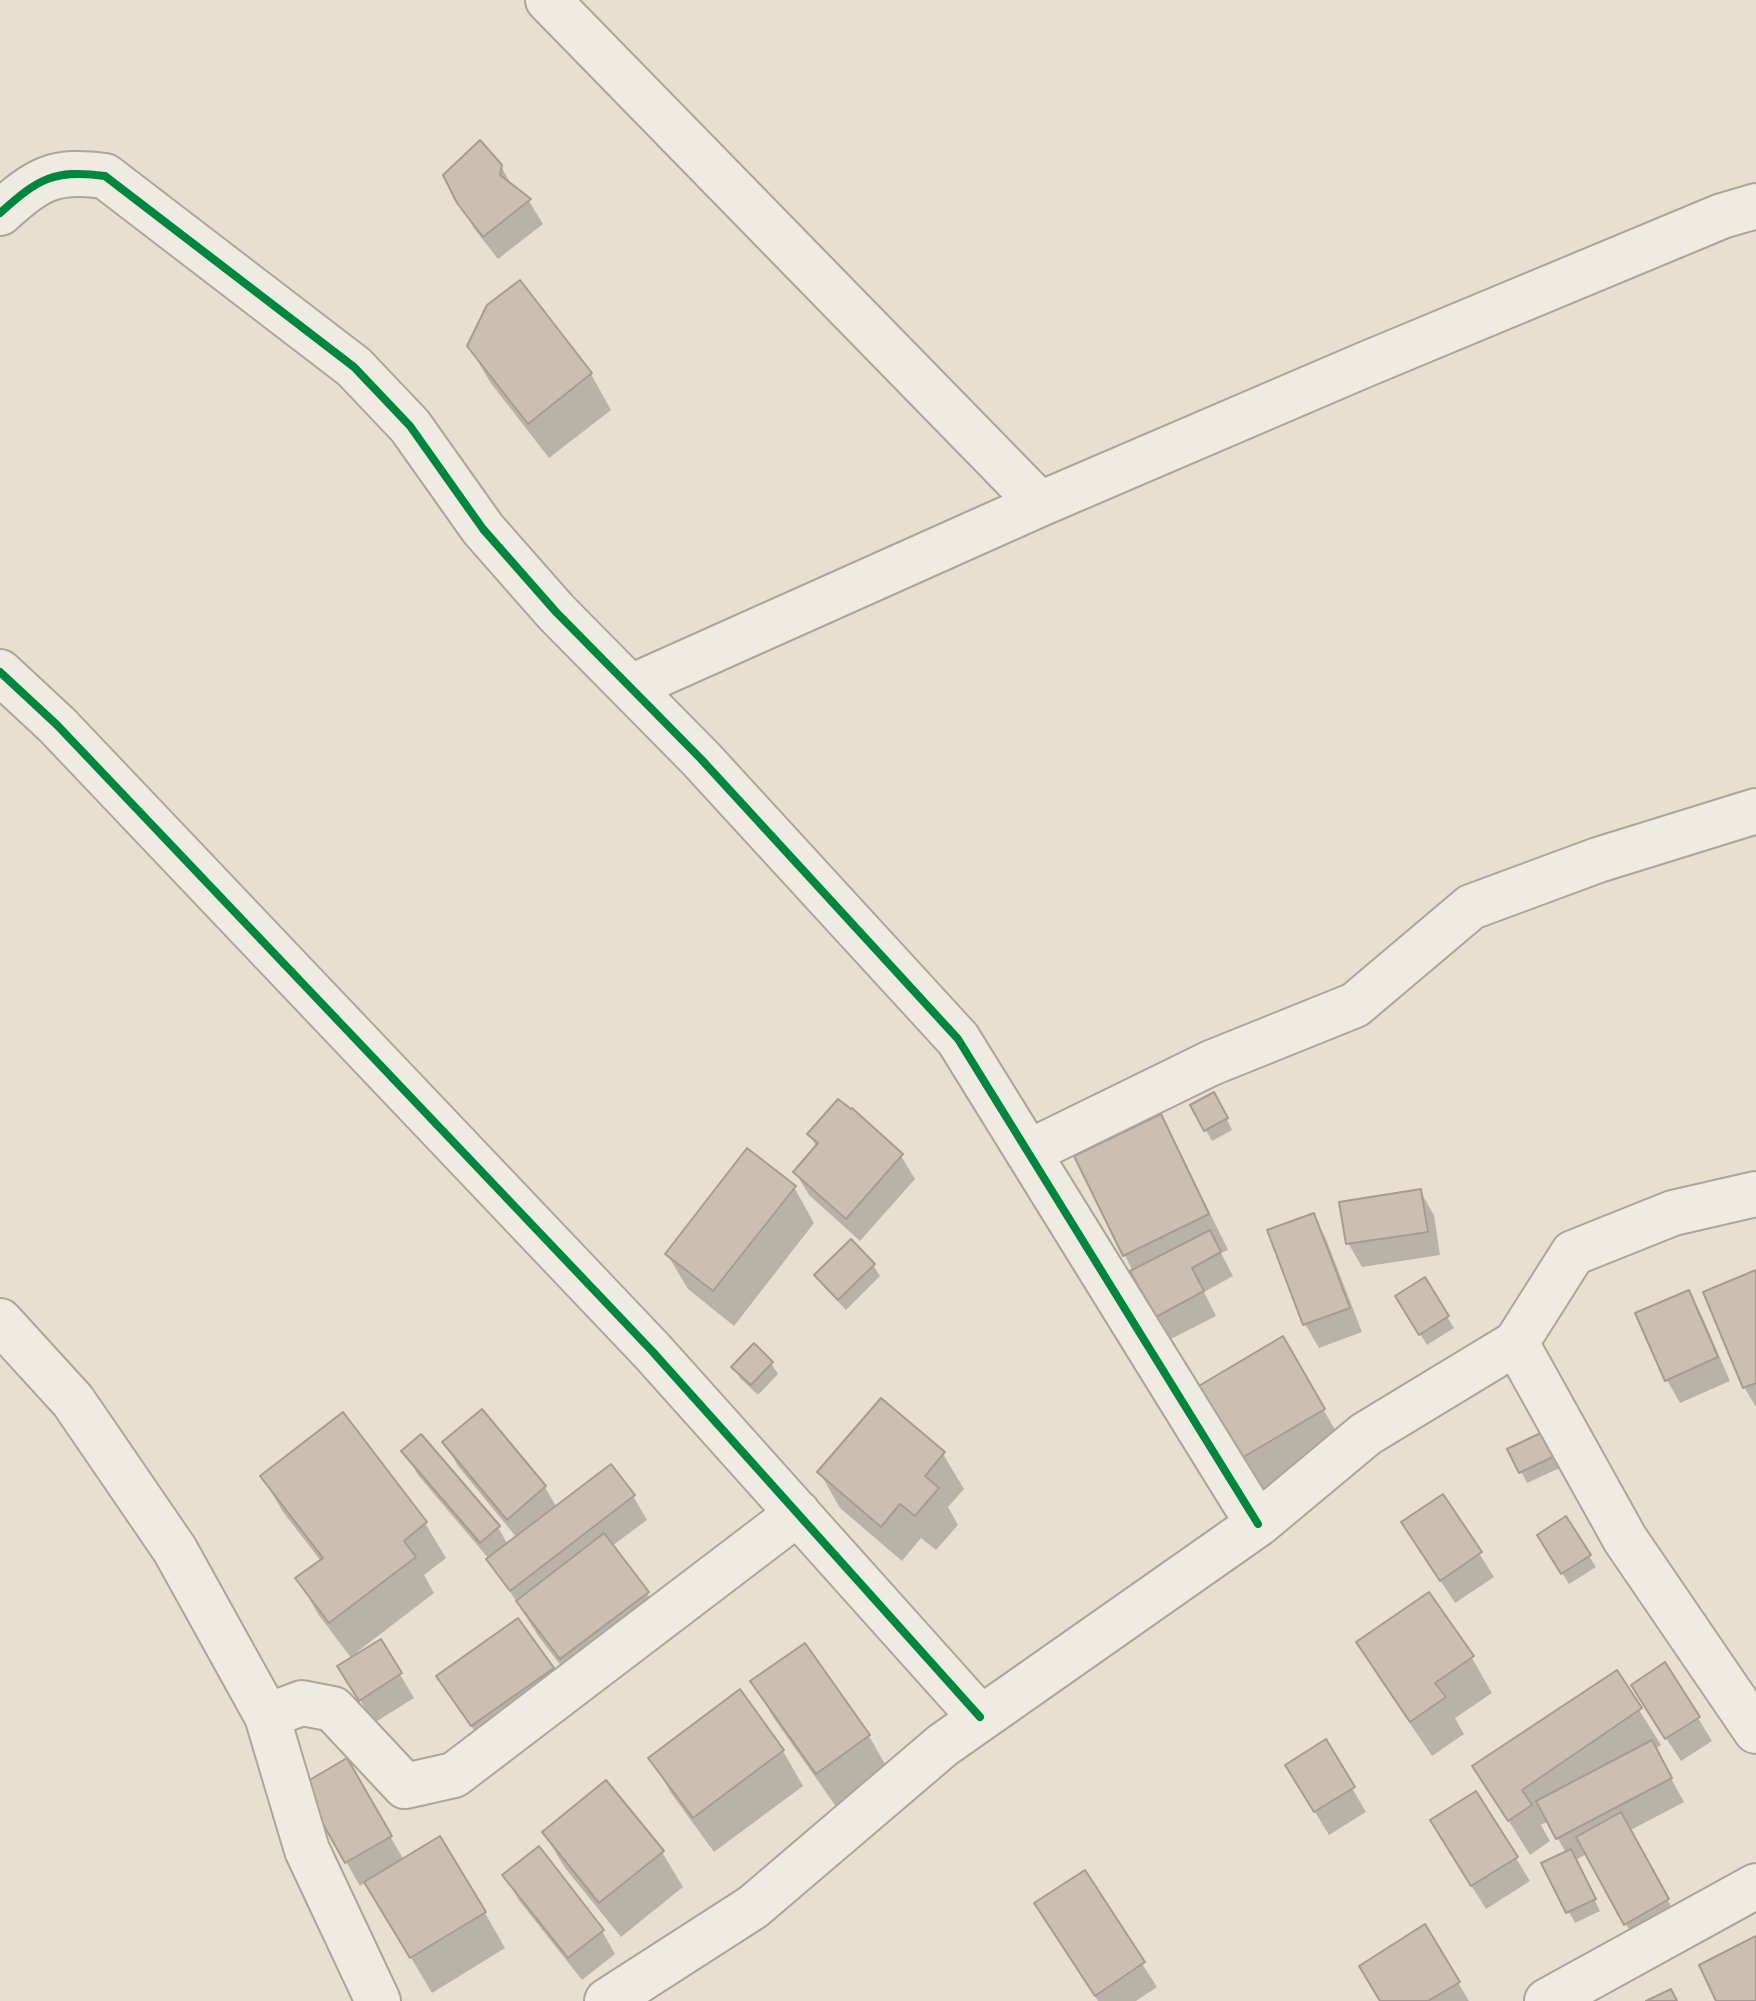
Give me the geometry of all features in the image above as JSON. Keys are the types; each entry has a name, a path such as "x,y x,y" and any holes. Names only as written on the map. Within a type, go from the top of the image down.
{"street":[{"path":"548,0 1040,504"},
{"path":"0,213 24,192 53,175 76,172 105,176 354,367 410,426 483,529 556,612 701,759 958,1039 1258,1524"},
{"path":"631,687 1040,504 1379,359 1722,216 1756,206"},
{"path":"0,672 57,725 652,1351 980,1717"},
{"path":"1029,1152 1211,1063 1355,1005 1471,907 1598,860 1756,811"},
{"path":"607,2001 753,1907 980,1717 1258,1524 1366,1434 1516,1343 1573,1253 1673,1213 1756,1194"},
{"path":"0,1321 73,1401 175,1550 267,1716 307,1850 378,2001"},
{"path":"1516,1343 1625,1539 1756,1731"},
{"path":"267,1716 302,1703 333,1709 405,1786 454,1775 798,1513"},
{"path":"1547,2001 1756,1886"}],"building":[{"path":"480,140 502,165 500,175 531,199 483,237 457,203 443,175"},
{"path":"520,280 592,373 528,424 467,346 487,305"},
{"path":"1214,1092 1228,1118 1204,1131 1190,1105"},
{"path":"838,1099 903,1154 846,1219 793,1172 818,1143 807,1134"},
{"path":"1161,1114 1209,1214 1123,1256 1074,1156"},
{"path":"747,1148 796,1186 713,1291 665,1254"},
{"path":"1421,1189 1428,1232 1346,1244 1339,1202"},
{"path":"1314,1213 1350,1308 1303,1325 1267,1230"},
{"path":"1210,1230 1221,1252 1192,1268 1204,1291 1156,1317 1130,1271"},
{"path":"851,1239 875,1264 838,1300 814,1275"},
{"path":"1756,1270 1756,1383 1743,1388 1703,1292"},
{"path":"1425,1277 1449,1316 1419,1335 1395,1296"},
{"path":"1689,1290 1718,1357 1665,1381 1635,1313"},
{"path":"1283,1336 1325,1409 1240,1459 1197,1387"},
{"path":"754,1343 773,1362 751,1385 731,1367"},
{"path":"881,1398 945,1452 925,1476 939,1488 915,1516 900,1504 881,1527 817,1472"},
{"path":"482,1409 546,1486 507,1520 442,1442"},
{"path":"343,1412 427,1522 404,1541 416,1557 329,1623 295,1578 323,1558 260,1476"},
{"path":"1545,1431 1557,1455 1519,1473 1507,1449"},
{"path":"421,1434 500,1526 480,1543 401,1451"},
{"path":"611,1464 635,1495 510,1591 486,1559"},
{"path":"1443,1494 1482,1552 1440,1581 1401,1522"},
{"path":"1566,1516 1591,1555 1561,1574 1537,1535"},
{"path":"604,1533 649,1592 560,1659 516,1601"},
{"path":"1429,1592 1474,1656 1435,1683 1446,1697 1410,1722 1356,1642"},
{"path":"518,1618 554,1668 471,1726 436,1676"},
{"path":"381,1639 402,1673 359,1701 337,1666"},
{"path":"805,1643 870,1735 816,1774 750,1681"},
{"path":"1665,1662 1700,1717 1665,1739 1631,1685"},
{"path":"1617,1670 1642,1708 1522,1790 1532,1805 1508,1821 1472,1766"},
{"path":"740,1689 784,1750 693,1818 648,1758"},
{"path":"1326,1739 1355,1787 1314,1812 1285,1765"},
{"path":"1652,1740 1672,1778 1556,1839 1536,1801"},
{"path":"347,1758 392,1836 345,1863 301,1785"},
{"path":"606,1780 664,1851 599,1903 542,1832"},
{"path":"1476,1791 1518,1857 1471,1886 1430,1820"},
{"path":"1621,1812 1669,1899 1624,1925 1576,1837"},
{"path":"440,1836 486,1912 410,1958 364,1882"},
{"path":"539,1846 604,1930 568,1958 502,1875"},
{"path":"1571,1849 1596,1899 1566,1913 1541,1863"},
{"path":"1085,1870 1145,1962 1095,1996 1034,1903"},
{"path":"1425,1924 1460,1982 1428,2001 1380,2001 1359,1966"},
{"path":"1756,1936 1756,2001 1716,2001 1699,1965"},
{"path":"1671,1989 1677,2001 1646,2001"}],"cycle path":[{"path":"0,213 47,179 72,174 105,176 354,367 410,426 483,529 556,612 701,759 958,1039 1258,1524"},
{"path":"0,672 57,725 652,1351 980,1717"}]}
